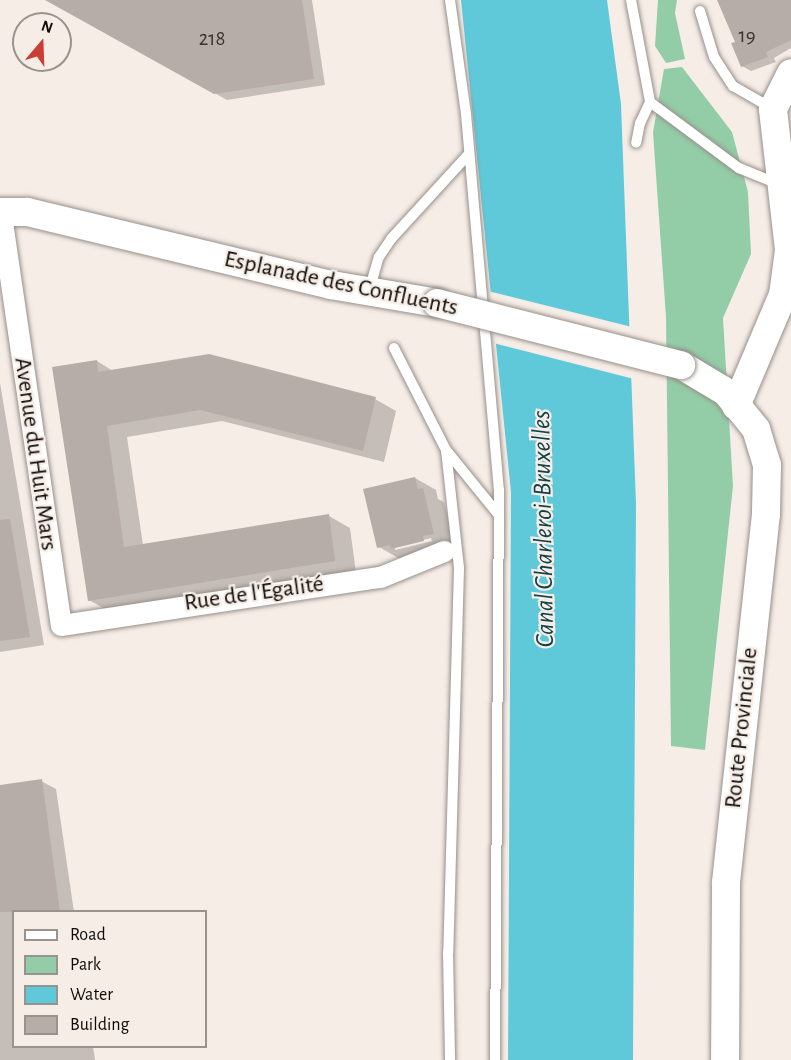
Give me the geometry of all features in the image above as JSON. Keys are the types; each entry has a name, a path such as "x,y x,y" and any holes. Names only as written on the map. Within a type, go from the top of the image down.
{"main road":[{"path":"736,406 783,295 789,250 778,184 773,109 791,73"},
{"name":"Esplanade des Confluents","path":"0,211 27,212 331,285 437,303 681,365"},
{"name":"Route Provinciale","path":"681,365 726,393 756,429 767,465 766,513 726,884 725,1060"}],"street":[{"name":"Avenue du Huit Mars","path":"0,211 61,625"},
{"name":"Rue de l'Égalité","path":"61,625 380,577 444,551"}],"lane":[{"path":"450,0 466,114 498,514 495,1060"},
{"path":"631,0 650,102 640,123 636,143"},
{"path":"700,11 714,57 733,86 773,109"},
{"path":"650,102 739,168 778,184"},
{"path":"369,291 379,257 391,239 468,155"},
{"path":"394,348 446,450 498,514"},
{"path":"446,450 459,568 448,953 450,1060"}],"green space":[{"path":"658,0 677,0 675,13 685,59 666,63 655,46"},
{"path":"682,67 732,132 748,192 751,254 723,318 733,486 705,750 671,746 666,317 653,132 664,69"}],"water":[{"name":"Canal Charleroi-Bruxelles","path":"461,0 607,0 621,104 636,504 633,1060 508,1060 511,492"}],"pier":[{"path":"488,291 632,327 634,379 493,343"}],"building":[{"path":"45,0 302,0 314,79 214,94 72,15 72,12 67,12"},
{"path":"717,0 791,0 791,40 766,52 768,57 741,67 731,43 735,42"},
{"path":"209,354 376,397 363,451 200,410 107,426 124,547 329,514 335,561 88,601 52,367 97,360 98,372"},
{"path":"415,477 418,489 423,488 434,534 423,536 424,541 391,549 390,545 377,548 363,489"},
{"path":"10,519 30,637 0,641 0,520"},
{"path":"42,779 60,910 0,912 0,785"}]}
